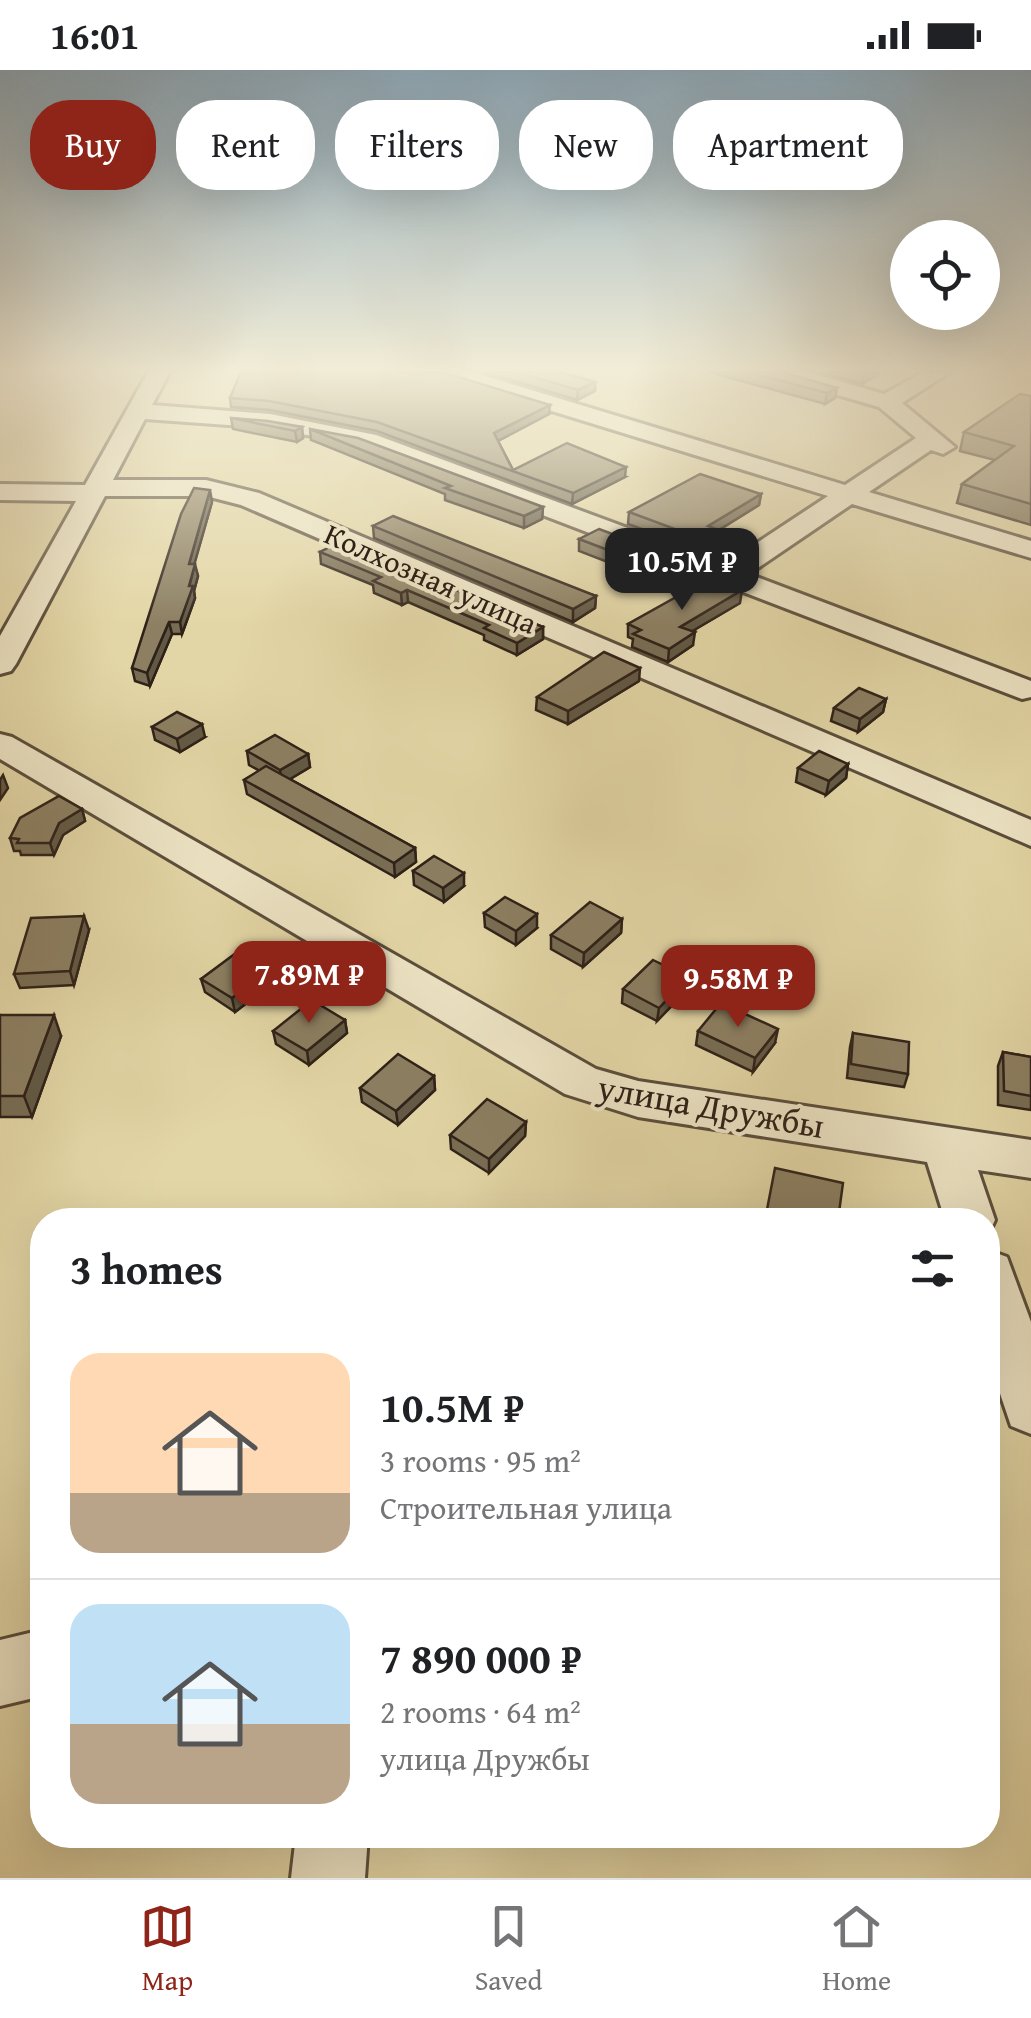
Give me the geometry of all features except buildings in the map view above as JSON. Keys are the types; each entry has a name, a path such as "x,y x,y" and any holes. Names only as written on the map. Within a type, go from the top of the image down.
{"street":[{"path":"0,664 114,456"},
{"path":"413,456 1022,689"},
{"path":"726,456 1031,550"},
{"path":"728,575 846,493 913,456"},
{"name":"Колхозная улица","path":"0,492 206,488 250,499 1031,834"},
{"name":"улица Дружбы","path":"0,744 582,1082 638,1099 1031,1159"},
{"path":"946,1146 966,1208"},
{"path":"1000,1310 1031,1406"},
{"path":"0,1673 30,1666"},
{"path":"328,1878 331,1848"}]}
